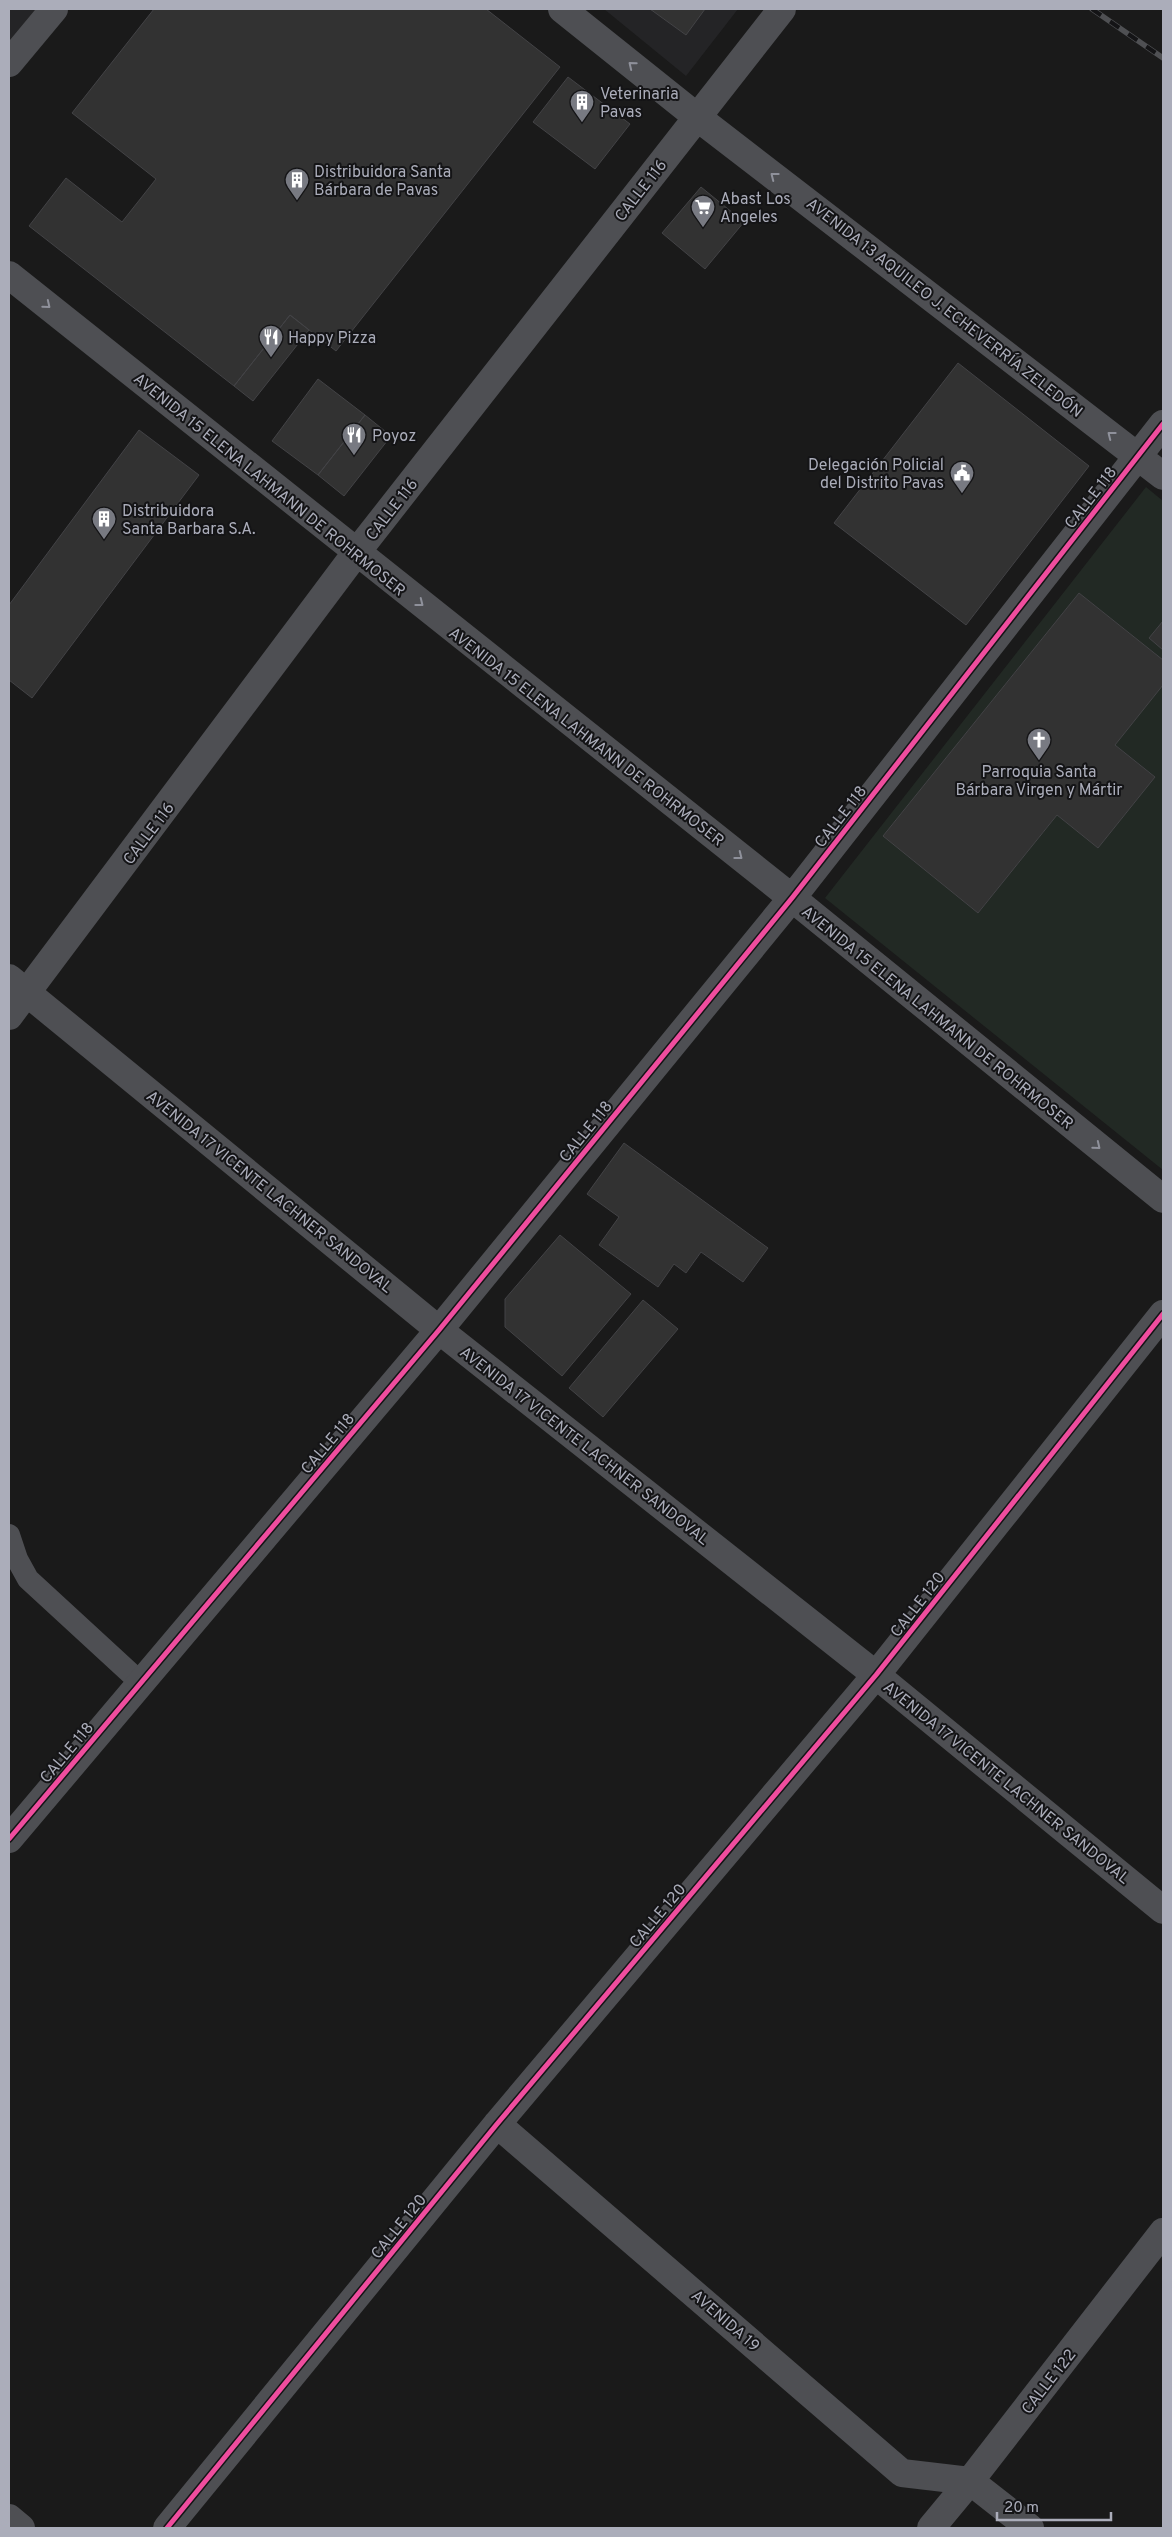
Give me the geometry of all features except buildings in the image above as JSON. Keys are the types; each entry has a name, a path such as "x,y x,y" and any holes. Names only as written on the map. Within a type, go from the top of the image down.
{"street":[{"path":"9,63 54,9"},
{"name":"AVENIDA 13 AQUILEO J. ECHEVERRÍA ZELEDÓN","path":"562,9 697,117 1163,476"},
{"name":"CALLE 116","path":"9,1016 19,985 782,9"},
{"name":"AVENIDA 15 ELENA LAHMANN DE ROHRMOSER","path":"9,275 792,898 1163,1200"},
{"name":"CALLE 118","path":"9,1839 439,1330 792,898 1163,424"},
{"name":"AVENIDA 17 VICENTE LACHNER SANDOVAL","path":"19,985 439,1330 876,1675 1163,1910"},
{"name":"CALLE 120","path":"167,2528 497,2124 876,1675 1163,1314"},
{"name":"AVENIDA 19","path":"497,2124 902,2473 970,2481"},
{"name":"CALLE 122","path":"930,2528 970,2481 1163,2232"},
{"path":"970,2481 1030,2528"},
{"path":"9,2518 21,2528"}],"lane":[{"path":"9,1535 17,1559 28,1579 141,1683"}],"shaded area":[{"path":"9,9 48,9 9,60"},
{"path":"604,9 738,9 686,76"},
{"path":"1146,487 1163,501 1163,660 1079,593 883,836 978,913 1057,815 1098,848 1155,777 1115,745 1163,685 1163,1170 825,898"}],"railway":[{"path":"1092,9 1163,58"}],"cycle path":[{"path":"9,1839 439,1330 792,898 1163,424"},
{"path":"167,2528 497,2124 876,1675 1163,1314"}],"place":[{"name":"Veterinaria Pavas","path":"582,123"},
{"name":"Distribuidora Santa Bárbara de Pavas","path":"297,201"},
{"name":"Abast Los Angeles","path":"703,228"},
{"name":"Happy Pizza","path":"271,358"},
{"name":"Poyoz","path":"354,456"},
{"name":"Delegación Policial del Distrito Pavas","path":"962,494"},
{"name":"Distribuidora Santa Barbara S.A.","path":"104,540"},
{"name":"Parroquia Santa Bárbara Virgen y Mártir","path":"1039,761"}]}
